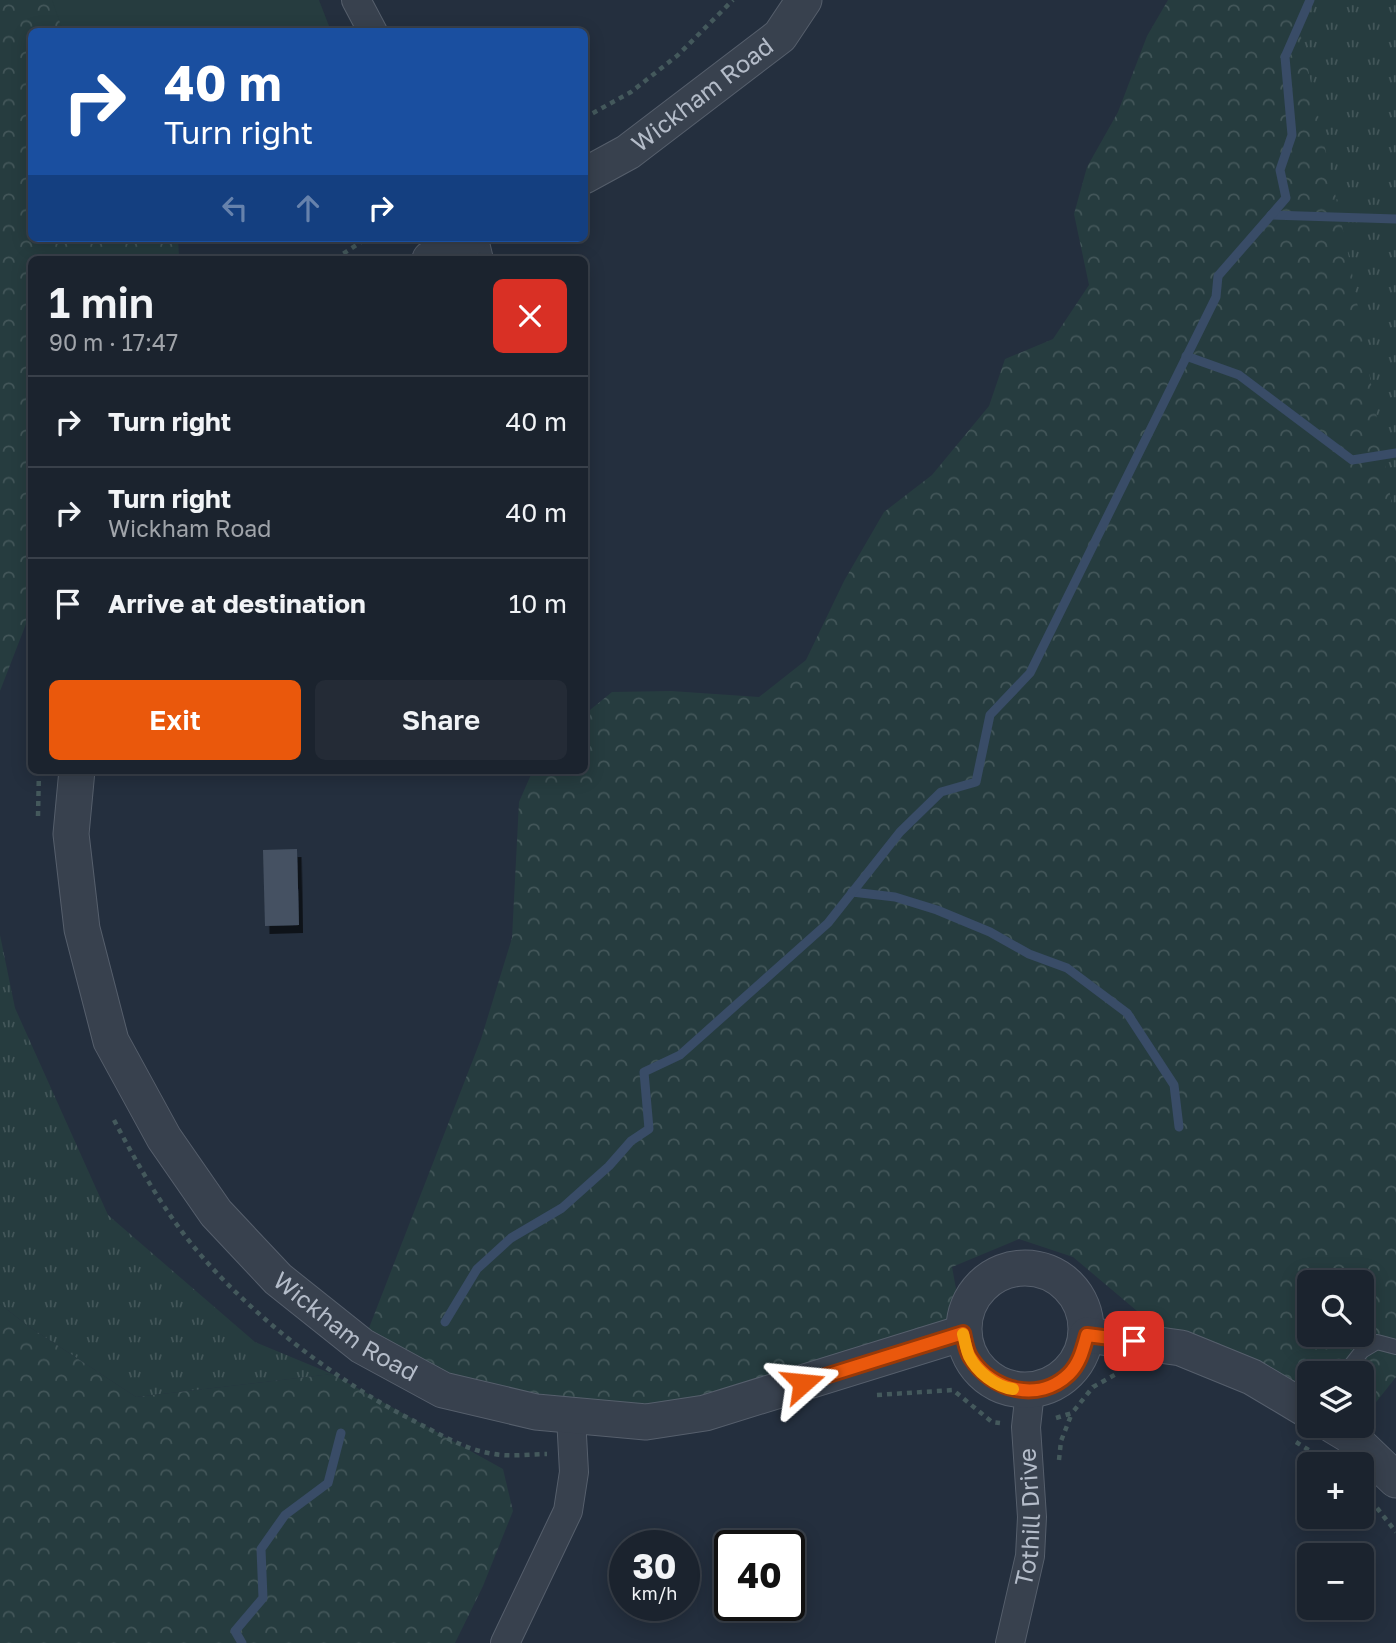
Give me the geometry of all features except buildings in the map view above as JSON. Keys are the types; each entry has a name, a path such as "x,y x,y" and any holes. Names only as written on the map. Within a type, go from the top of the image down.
{"street":[{"path":"356,0 371,28"},
{"name":"Wickham Road","path":"588,174 628,152 780,36 804,0"},
{"path":"435,256 462,242"},
{"name":"Wickham Road","path":"77,774 71,834 81,916 111,1041 164,1138 216,1213 278,1279 362,1346 443,1390 536,1412 646,1422 705,1413 963,1333"},
{"path":"1015,1268 1038,1268 1058,1277 1075,1292 1085,1313 1087,1335 1081,1356 1069,1374 1051,1386 1030,1391 1006,1388 984,1376 969,1356 963,1333 966,1310 976,1290 994,1276 1015,1268"},
{"path":"1087,1335 1181,1348 1252,1377 1297,1423"},
{"name":"Tothill Drive","path":"1010,1643 1030,1556 1032,1517 1026,1427 1030,1391"},
{"path":"505,1643 568,1511 574,1472 571,1417"},
{"path":"1351,1438 1383,1490"}],"lane":[{"path":"1354,1361 1362,1351 1377,1342 1396,1347"}],"path":[{"path":"588,116 631,92 669,63 733,0"},
{"path":"340,256 361,242"},
{"path":"38,821 39,774"},
{"path":"111,1114 134,1159 181,1230 257,1312 299,1348 390,1409 463,1446 494,1454 574,1454"},
{"path":"869,1396 953,1390 992,1422 1026,1427 1072,1413 1093,1387 1118,1373 1129,1372"},
{"path":"1383,1490 1396,1532"}],"green space":[{"path":"0,0 72,0 219,28 28,28 28,242 178,242 179,256 28,256 28,619 0,691"},
{"path":"52,0 319,0 330,28 62,28"},
{"path":"1168,0 1293,0 1351,267 1396,529 1396,1377 1374,1405 1374,1361 1297,1361 1297,1405 1181,1348 1073,1257 1019,1239 952,1267 964,1332 803,1383 571,1417 362,1346 481,1039 512,938 519,802 531,774 588,774 588,712 612,692 671,691 759,697 806,660 844,581 884,512 932,475 989,406 1005,359 1053,339 1089,285 1074,214 1087,167 1118,112 1147,36"},
{"path":"1287,0 1396,0 1396,587"},
{"path":"0,935 15,1008 108,1215 255,1342 332,1374 136,1397 28,1326 0,1304"},
{"path":"0,1304 28,1326 136,1397 332,1374 503,1469 513,1511 483,1586 455,1643 0,1643"}],"waterway":[{"path":"445,1322 477,1269 511,1238 562,1208 609,1166 631,1141 649,1129 644,1072 680,1055 828,923 900,832 941,792 976,782 990,715 1030,673 1216,297 1218,276 1286,198 1280,170 1292,135 1285,57 1310,0"},
{"path":"1271,215 1396,219"},
{"path":"1186,356 1239,375 1352,460 1396,453"},
{"path":"852,892 895,897 937,910 990,932 1029,954 1067,968 1127,1013 1174,1085 1179,1127"},
{"path":"242,1643 235,1631 263,1598 261,1549 285,1515 328,1483 341,1433"}],"slow traffic":[{"path":"963,1334 969,1356 984,1376 1013,1389"}],"route":[{"path":"803,1383 963,1333 969,1356 984,1376 1006,1388 1030,1391 1051,1386 1069,1374 1081,1356 1087,1335 1134,1341"}]}
